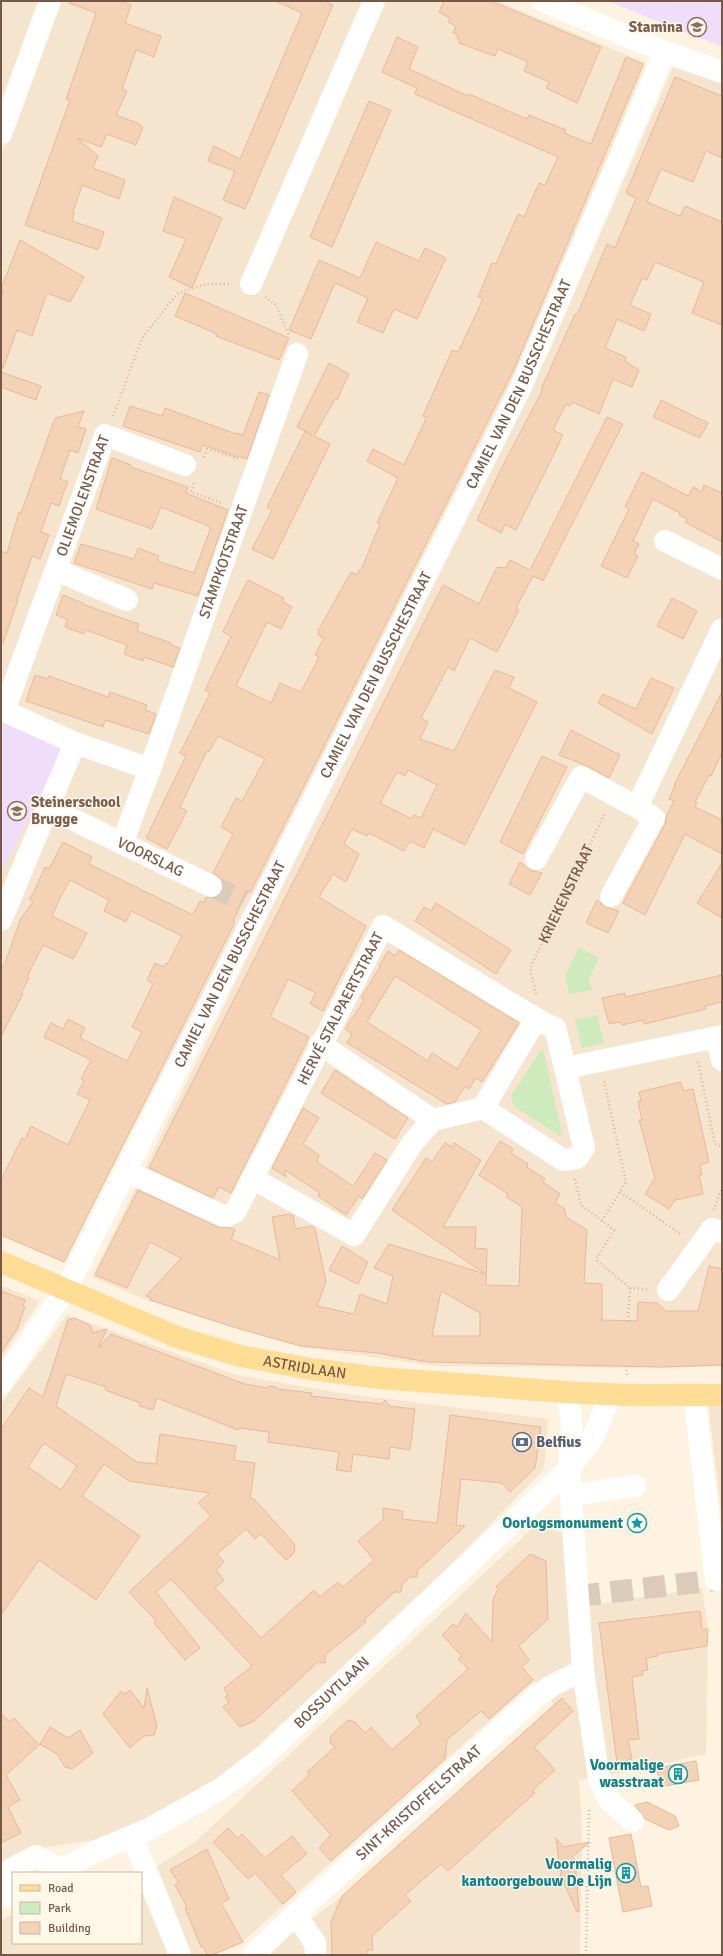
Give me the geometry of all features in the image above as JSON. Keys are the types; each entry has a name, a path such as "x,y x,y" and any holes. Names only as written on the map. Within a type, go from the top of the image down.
{"main road":[{"name":"ASTRIDLAAN","path":"1,1262 177,1337 240,1356 312,1369 380,1378 565,1392 722,1395"}],"street":[{"path":"1,134 50,1"},
{"path":"250,284 374,1"},
{"path":"543,1 665,52 722,72"},
{"name":"CAMIEL VAN DEN BUSSCHESTRAAT","path":"1,1383 66,1289 126,1170 250,904 522,383 665,52"},
{"name":"STAMPKOTSTRAAT","path":"122,843 150,769 297,354"},
{"name":"OLIEMOLENSTRAAT","path":"75,743 4,711 105,435 195,467"},
{"path":"665,540 722,569"},
{"name":"OLIEMOLENSTRAAT","path":"56,570 127,600"},
{"path":"637,807 722,629"},
{"path":"1,920 75,743 150,769"},
{"path":"536,859 581,777 637,807 654,818 611,896"},
{"name":"VOORSLAG","path":"47,807 211,886"},
{"name":"HERVÉ STALPAERTSTRAAT","path":"126,1170 227,1216 231,1215 237,1208 320,1044 383,926 536,1019 555,1028 565,1068"},
{"path":"252,1178 354,1235 413,1142 433,1120 483,1108 536,1019"},
{"path":"483,1108 563,1160 571,1160 577,1158 584,1148 565,1068 719,1037 722,1060"},
{"path":"320,1044 433,1120"},
{"path":"668,1290 712,1229 722,1232"},
{"path":"565,1392 570,1408 572,1424 569,1469 583,1670 600,1779 609,1800 633,1821"},
{"name":"BOSSUYTLAAN","path":"1,1874 36,1856 57,1871 147,1830 222,1788 265,1755 569,1469 594,1438 619,1394"},
{"path":"694,1395 716,1580"},
{"path":"572,1495 636,1486"},
{"name":"SINT-KRISTOFFELSTRAAT","path":"253,1955 296,1916 311,1900 537,1696 583,1670"},
{"path":"132,1836 180,1955"},
{"path":"1,1898 12,1892"},
{"path":"296,1916 315,1943 316,1955"}],"path":[{"path":"105,435 142,338 178,293 206,284 250,284 276,305 297,354"},
{"path":"241,512 191,492 195,467 207,448 258,465"},
{"name":"KRIEKENSTRAAT","path":"536,996 530,968 614,795"},
{"path":"694,1042 715,1144 722,1147"},
{"path":"599,1061 626,1182 602,1221"},
{"path":"571,1160 581,1205 614,1230 596,1260 630,1288 628,1321"},
{"path":"620,1192 700,1246"},
{"path":"586,1955 589,1805 600,1779"}],"shaded area":[{"path":"1,1 42,1 1,115"},
{"path":"57,1 497,1 646,63 524,362 224,953 63,1262 1,1235 1,155"},
{"name":"Stamina","path":"609,1 722,1 722,47 622,7"},
{"path":"674,65 722,83 722,1366 662,1368 435,1366 300,1347 142,1298 92,1277 256,940 549,352"},
{"name":"Steinerschool Brugge","path":"1,721 64,748 1,874"},
{"path":"1,1285 40,1301 1,1359"},
{"path":"67,1315 237,1375 340,1393 548,1419 544,1469 395,1622 219,1784 131,1831 101,1839 33,1849 1,1866 1,1404"},
{"path":"707,1395 722,1395 722,1520"},
{"path":"537,1524 562,1533 572,1608 702,1588 708,1628 706,1754 636,1770 579,1780 582,1830 580,1955 266,1955 278,1944 342,1896 554,1704 534,1681 241,1943 213,1955 192,1955 157,1866 195,1842"},
{"path":"142,1893 169,1955 1,1955 1,1920 12,1914 12,1944 142,1944"}],"green space":[{"path":"579,947 599,958 589,979 592,990 569,994 565,976"},
{"path":"597,1015 604,1043 582,1048 575,1020"},
{"path":"541,1050 544,1052 562,1134 560,1136 514,1106 511,1096"}],"building":[{"path":"69,1 122,1 131,5 125,23 161,36 154,57 136,50 122,89 127,91 116,115 140,124 140,126 143,127 136,145 107,134 101,147 77,138 98,156 93,168 125,180 119,199 82,185 72,221 104,232 98,250 25,225 70,100 66,99 96,13 69,3"},
{"path":"275,1 324,1 333,5 245,209 223,200 235,171 208,161 214,146 240,159 302,13"},
{"path":"444,1 491,1 601,47 577,103 546,88 549,82 524,71 528,62 498,49 495,56 459,43 460,40 457,38 458,35 453,33 456,26 448,22 450,18 439,12"},
{"path":"397,37 418,47 409,69 468,96 469,94 527,119 529,115 566,130 564,133 591,144 626,57 643,64 515,367 250,893 248,891 233,921 235,922 64,1262 1,1235 1,1180 22,1138 25,1140 31,1126 68,1145 90,1100 77,1094 84,1081 81,1079 91,1060 44,1037 51,1023 63,1029 68,1019 85,1028 80,1038 127,1061 142,1032 132,1027 153,984 147,980 155,963 164,967 166,963 168,963 182,936 131,911 126,922 104,911 109,900 70,880 52,916 87,933 73,959 43,945 27,977 29,978 21,993 23,994 1,1036 1,969 5,963 21,918 33,902 29,899 34,892 45,867 49,869 63,842 92,857 89,864 193,915 200,901 203,903 206,897 218,897 222,892 222,879 213,873 233,834 221,827 236,798 242,801 265,759 218,736 209,752 207,751 180,807 187,811 167,849 146,838 186,756 180,753 210,693 205,690 231,636 223,632 248,580 284,598 282,601 292,607 281,629 267,622 236,686 271,703 280,683 301,692 319,657 315,655 324,638 318,635 318,631 351,572 357,575 359,570 361,570 380,524 377,523 398,478 367,461 373,449 404,465 425,421 426,417 423,416 452,350 458,352 483,299 478,297 492,263 496,264 518,214 524,217 539,183 545,185 558,157 415,94 417,88 382,72"},
{"path":"675,77 722,96 722,158 706,151 693,182 661,169 647,202 680,216 685,206 722,222 722,325 692,313 704,282 655,262 647,280 642,278 630,305 651,314 644,331 617,319 605,348 626,357 625,361 639,370 632,387 613,379 599,414 572,402 570,406 566,404 553,430 563,435 516,530 505,524 501,533 477,520 499,473 543,389 541,389 575,314 577,315 607,244 615,248 636,198 626,193"},
{"path":"369,101 391,110 332,247 310,237"},
{"path":"174,197 222,218 192,288 169,277 186,239 163,231"},
{"path":"20,240 84,277 70,302 47,293 32,336 17,330 3,368 1,368 1,297 3,290 1,289"},
{"path":"376,242 419,261 425,248 446,258 417,319 394,309 383,333 357,322 368,298 335,283 311,339 289,330 319,260 360,278"},
{"path":"185,293 289,338 279,360 216,336 217,334 175,316"},
{"path":"329,363 349,374 337,400 335,399 314,436 330,444 273,559 252,549 272,510 267,507 305,431 297,427"},
{"path":"1,372 41,386 36,400 1,387"},
{"path":"259,392 269,395 247,459 203,445 200,452 123,426 130,406 162,416 165,408 236,434 243,435"},
{"path":"661,400 708,423 700,438 653,417"},
{"path":"84,411 78,427 86,429 78,453 70,450 60,479 68,482 59,506 51,503 41,532 49,535 40,559 32,556 3,643 1,643 1,551 7,553 19,512 21,513 55,418"},
{"path":"607,417 623,424 543,581 533,576 516,608 519,610 497,652 470,638 454,671 448,667 421,718 428,722 420,739 454,751 495,670 514,677 509,688 537,702 465,845 433,829 424,848 410,841 404,851 369,833 367,836 352,829 344,844 359,854 346,882 333,874 319,897 366,926 323,1011 310,1004 316,993 288,979 270,1017 309,1037 231,1193 219,1187 213,1198 149,1168 443,585 479,604 497,567 506,568 510,560 530,570","holes":["408,770 437,785 421,818 414,815 412,819 380,803 397,772 405,776"]},
{"path":"112,458 131,465 131,467 188,487 186,493 228,510 198,596 154,583 152,589 74,563 81,544 134,559 138,548 159,556 157,561 194,573 211,527 161,507 152,529 96,509"},
{"path":"642,472 688,496 693,487 702,492 704,485 722,493 722,542 685,522 687,519 679,515 680,513 653,499 633,541 639,544 634,554 638,556 627,578 601,566 629,509 625,507"},
{"path":"63,595 83,603 82,604 139,624 137,631 171,643 171,645 180,648 173,667 144,657 143,661 124,654 127,645 86,630 84,634 65,627 67,619 56,615"},
{"path":"672,598 697,611 683,639 657,626"},
{"path":"35,675 48,679 49,676 108,697 110,692 147,705 145,710 156,714 149,734 105,720 103,727 26,701"},
{"path":"651,678 674,688 652,734 598,703 603,694 636,709"},
{"path":"722,692 722,753 711,776 709,775 695,802 697,803 695,807 722,820 722,854 685,834 645,915 623,903 665,824 666,817 674,801 669,799 675,786 674,785"},
{"path":"571,730 620,755 609,778 587,766 559,755"},
{"path":"542,756 567,767 523,854 500,842"},
{"path":"520,862 530,870 542,873 530,895 509,884"},
{"path":"722,863 722,918 697,903"},
{"path":"597,900 605,907 619,911 608,933 586,923"},
{"path":"436,903 511,950 496,974 415,921 424,907 431,911"},
{"path":"399,950 519,1023 482,1082 476,1078 469,1089 465,1086 455,1102 447,1104 347,1043 352,1034 345,1029 364,1000 361,998 388,951 395,956","holes":["395,976 481,1030 457,1069 432,1053 428,1061 367,1022"]},
{"path":"722,975 722,1002 705,1006 706,1009 644,1024 643,1020 622,1025 620,1022 609,1024 602,998 625,993 625,997"},
{"path":"335,1070 408,1118 395,1139 321,1093"},
{"path":"681,1082 683,1091 693,1089 709,1162 700,1165 702,1175 699,1175 703,1194 675,1200 669,1209 645,1194 655,1178 639,1120 642,1120 638,1101 641,1101 639,1092"},
{"path":"303,1108 319,1118 303,1144 319,1155 317,1162 353,1186 375,1153 387,1160 362,1199 359,1196 346,1215 318,1196 320,1193 285,1170 286,1177 272,1168"},
{"path":"500,1141 513,1149 511,1153 528,1164 527,1167 545,1179 543,1182 560,1194 555,1203 564,1208 566,1217 587,1230 584,1283 602,1284 602,1320 637,1321 638,1302 657,1303 666,1311 698,1311 709,1266 722,1269 722,1365 662,1367 428,1362 377,1353 301,1346 233,1327 150,1300 151,1298 146,1296 181,1258 150,1242 127,1288 95,1275 138,1190 218,1227 231,1228 235,1230 231,1239 280,1260 272,1217 290,1214 293,1215 295,1229 312,1226 315,1228 326,1282 317,1306 354,1314 360,1294 387,1304 393,1276 374,1268 389,1244 485,1274 392,1210 426,1158 432,1162 445,1143 452,1147 454,1143 481,1160 443,1227 476,1227 475,1248 487,1249 486,1285 519,1286 522,1207 506,1197 508,1194 479,1175","holes":["441,1291 480,1313 480,1336 432,1336"]},
{"path":"342,1246 368,1262 358,1284 329,1270"},
{"path":"1,1291 25,1300 23,1306 25,1307 17,1329 1,1353"},
{"path":"74,1318 90,1325 93,1333 107,1329 98,1348 111,1334 245,1384 267,1388 269,1386 276,1387 277,1389 312,1393 311,1396 381,1404 385,1400 389,1406 415,1409 410,1450 390,1447 389,1459 353,1454 351,1472 336,1470 339,1452 268,1442 269,1432 239,1428 238,1430 157,1398 153,1410 139,1406 140,1403 105,1390 106,1387 66,1374 56,1406 137,1462 156,1464 160,1434 236,1446 234,1460 255,1463 250,1499 254,1499 291,1540 295,1545 294,1553 286,1560 261,1534 255,1539 246,1529 217,1554 224,1562 216,1570 224,1580 215,1588 261,1638 314,1590 320,1597 338,1582 343,1587 374,1560 358,1541 383,1520 383,1508 403,1511 402,1519 437,1523 450,1415 541,1427 535,1468 510,1492 502,1483 461,1479 456,1525 465,1526 417,1571 417,1577 410,1577 402,1585 401,1592 394,1592 364,1620 366,1622 325,1655 325,1663 318,1662 254,1721 240,1727 223,1707 229,1702 225,1697 228,1695 224,1688 252,1666 171,1579 156,1592 200,1648 185,1660 154,1623 156,1621 129,1592 211,1516 198,1503 210,1493 129,1481 104,1464 82,1496 140,1536 96,1600 39,1560 1,1615 1,1429 29,1388 43,1397 68,1320","holes":["44,1443 77,1466 61,1490 28,1467"]},
{"path":"530,1554 546,1561 548,1619 519,1646 529,1660 522,1667 533,1680 489,1719 481,1711 447,1740 445,1759 331,1861 319,1848 331,1835 292,1791 309,1775 307,1772 335,1747 330,1743 331,1736 348,1720 355,1722 365,1733 371,1727 392,1750 421,1724 416,1716 468,1669 458,1659 462,1656 442,1635 453,1624 457,1627 466,1613 492,1642 493,1600 498,1589 496,1587"},
{"path":"700,1611 702,1629 708,1629 707,1646 657,1654 658,1656 646,1658 648,1670 642,1671 643,1675 632,1677 639,1739 628,1740 632,1759 617,1763 599,1623"},
{"path":"147,1688 157,1726 154,1735 144,1736 130,1748 103,1714 121,1691 125,1694 130,1690 144,1708"},
{"path":"562,1698 573,1711 534,1747 555,1770 532,1791 535,1793 448,1871 441,1864 405,1895 411,1901 372,1936 373,1950 367,1950 367,1955 332,1955 331,1922 342,1896"},
{"path":"1,1713 9,1722 14,1718 39,1745 6,1775 20,1800 8,1807 21,1833 1,1843"},
{"path":"50,1727 68,1738 80,1730 93,1753 72,1769 65,1767 57,1754 40,1744"},
{"name":"Voormalige wasstraat","path":"696,1761 699,1780 660,1787 657,1768"},
{"path":"647,1802 675,1816 679,1826 669,1830 645,1819 635,1805"},
{"path":"228,1828 238,1838 242,1834 265,1858 292,1836 307,1854 281,1875 296,1892 283,1904 255,1873 248,1879 213,1842"},
{"name":"Voormalig kantoorgebouw De Lijn","path":"631,1834 641,1887 648,1886 652,1906 623,1912 609,1838"},
{"path":"556,1838 563,1847 590,1842 572,1857 575,1860 579,1912 577,1912 561,1877"},
{"path":"207,1849 229,1899 221,1903 243,1942 212,1955 207,1955 203,1946 201,1947 185,1908 187,1907 175,1885 179,1883 170,1870"}],"tunnel":[{"path":"211,886 243,901"},
{"path":"578,1596 716,1580"}],"place":[{"name":"Stamina","path":"697,27"},
{"name":"Steinerschool Brugge","path":"17,811"},
{"name":"Belfius","path":"522,1442"},
{"name":"Oorlogsmonument","path":"637,1523"},
{"name":"Voormalige wasstraat","path":"678,1774"},
{"name":"Voormalig kantoorgebouw De Lijn","path":"626,1873"}]}
